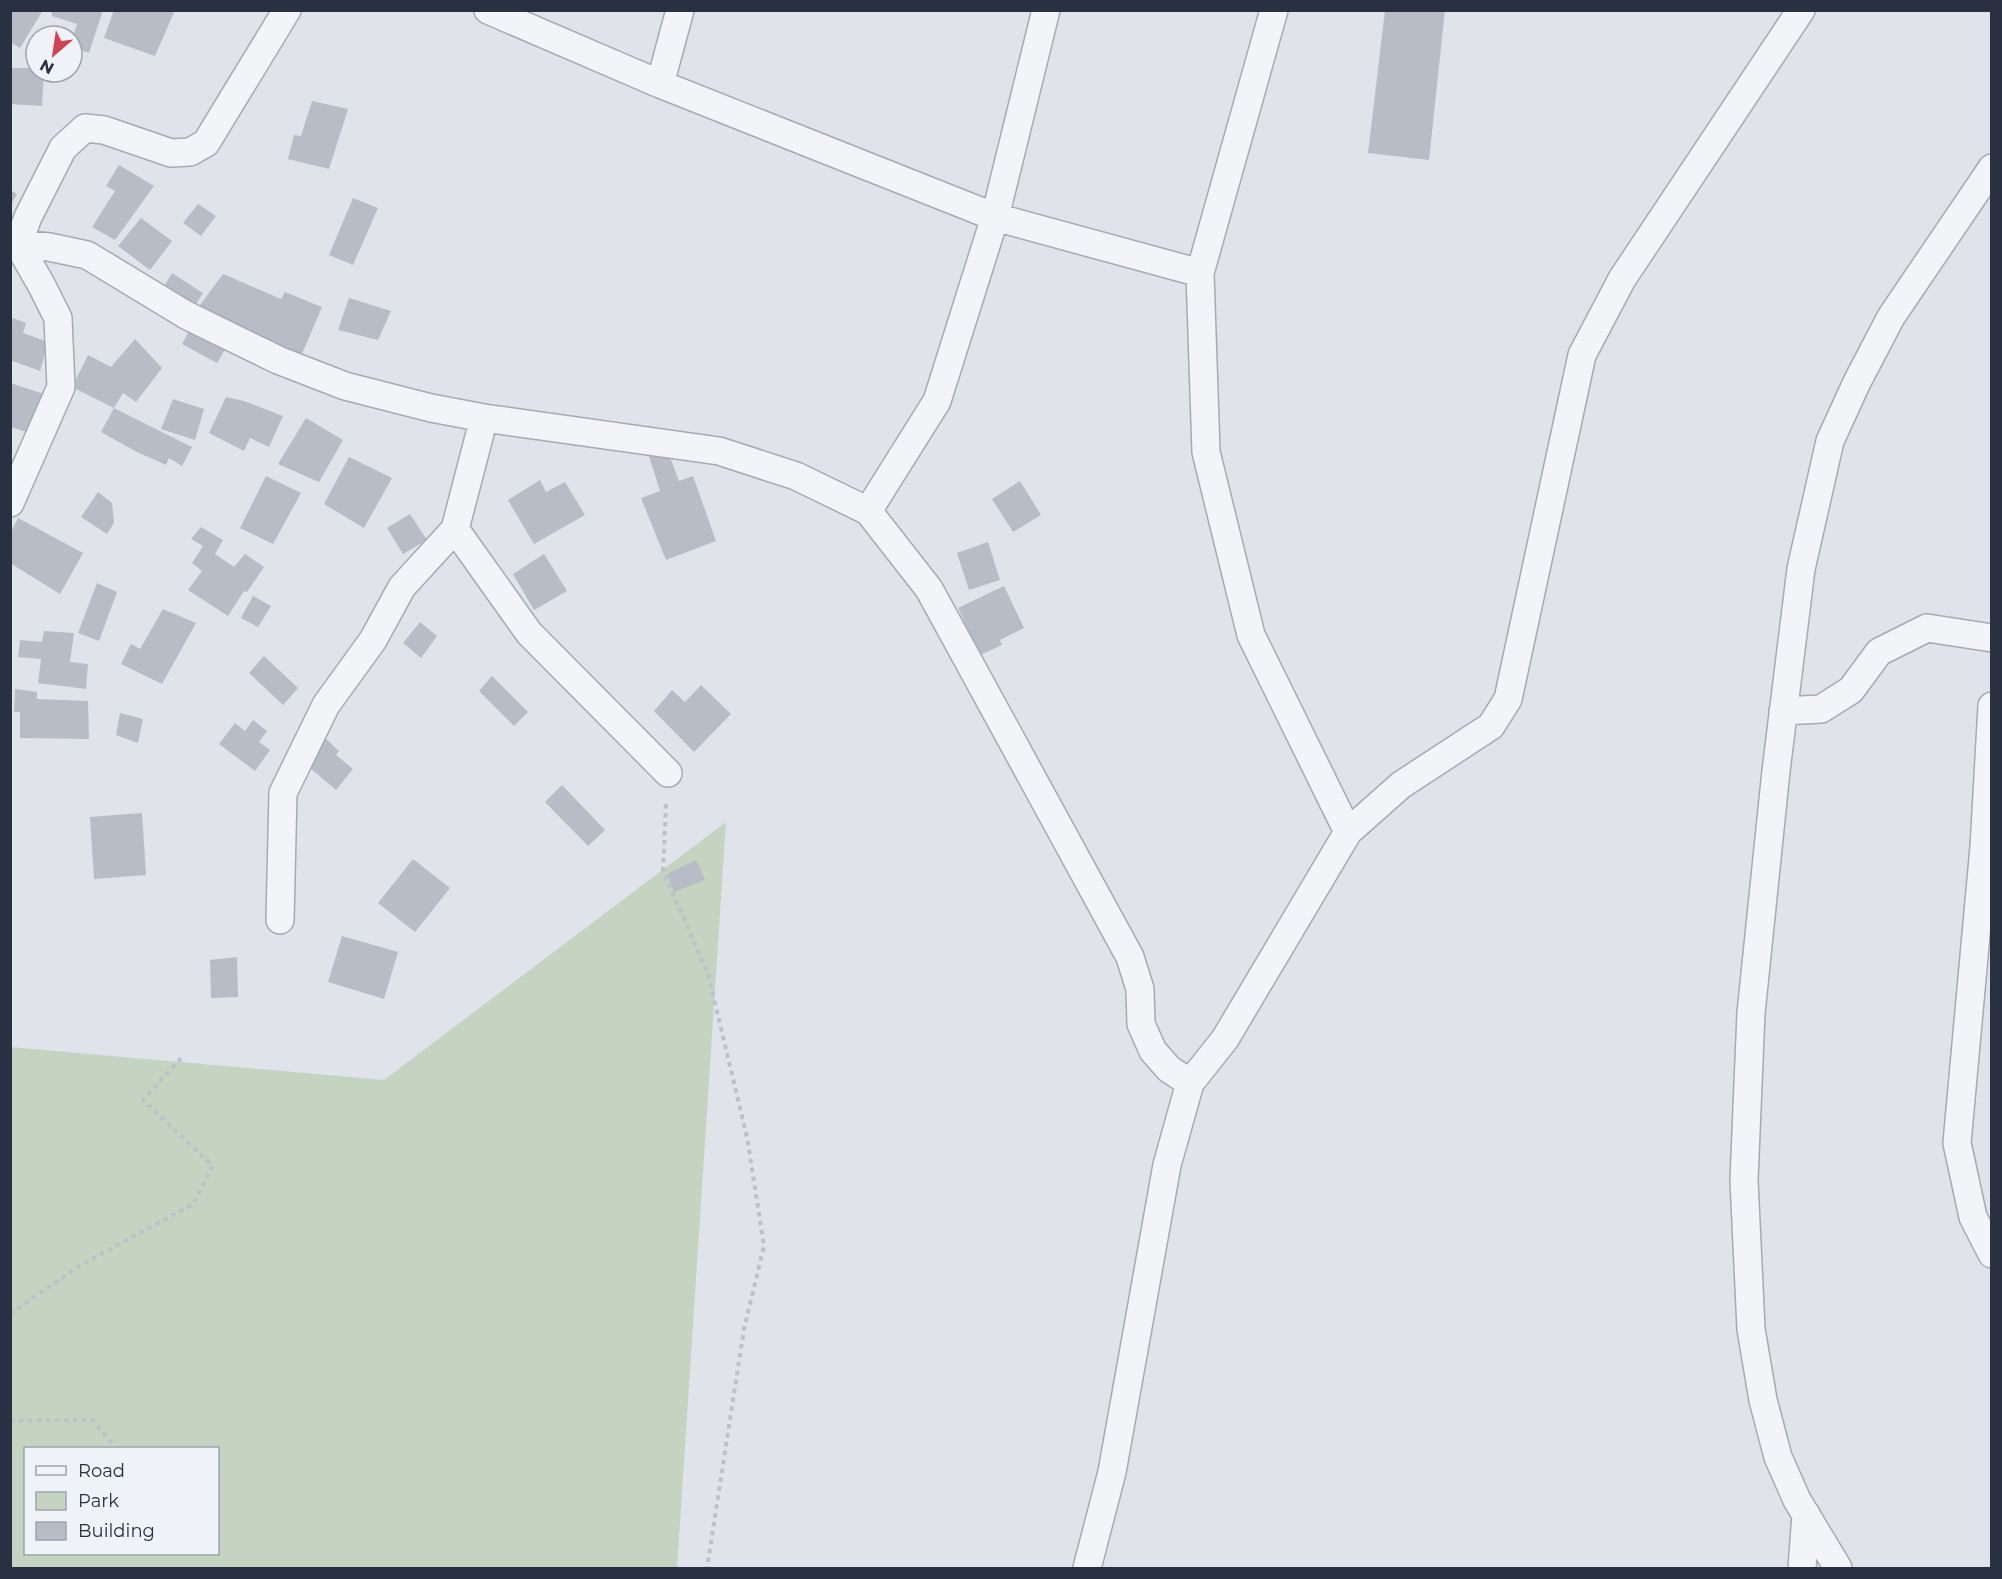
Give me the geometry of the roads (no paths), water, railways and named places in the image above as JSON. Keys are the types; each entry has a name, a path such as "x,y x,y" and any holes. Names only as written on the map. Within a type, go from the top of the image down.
{"street":[{"path":"14,242 63,148 85,128 104,130 171,153 190,152 206,143 287,10"},
{"path":"488,10 660,84 995,217 1200,273"},
{"path":"660,84 680,10"},
{"path":"868,511 937,401 995,217 1046,10"},
{"path":"1274,10 1200,273 1206,452 1251,635 1348,832"},
{"path":"1087,1569 1112,1472 1167,1165 1190,1083 1226,1039 1348,832 1401,785 1491,726 1508,699 1582,355 1622,279 1801,10"},
{"path":"1838,1569 1797,1500 1778,1457 1762,1400 1751,1329 1744,1180 1751,1013 1783,711 1801,570 1830,441 1857,382 1891,317 1992,168"},
{"path":"14,242 87,255 186,315 278,360 345,386 431,408 484,418 719,451 796,476 868,511 929,589 1130,957 1140,989 1141,1024 1153,1051 1169,1069 1190,1083"},
{"path":"10,503 61,387 58,318 42,286 14,242"},
{"path":"280,920 283,794 326,705 373,640 402,587 455,529 484,418"},
{"path":"455,529 529,633 668,773"},
{"path":"1783,711 1821,709 1851,690 1879,652 1927,628 1992,638"},
{"path":"1992,706 1984,847 1957,1143 1973,1217 1992,1254"},
{"path":"1802,1569 1806,1514"}]}
